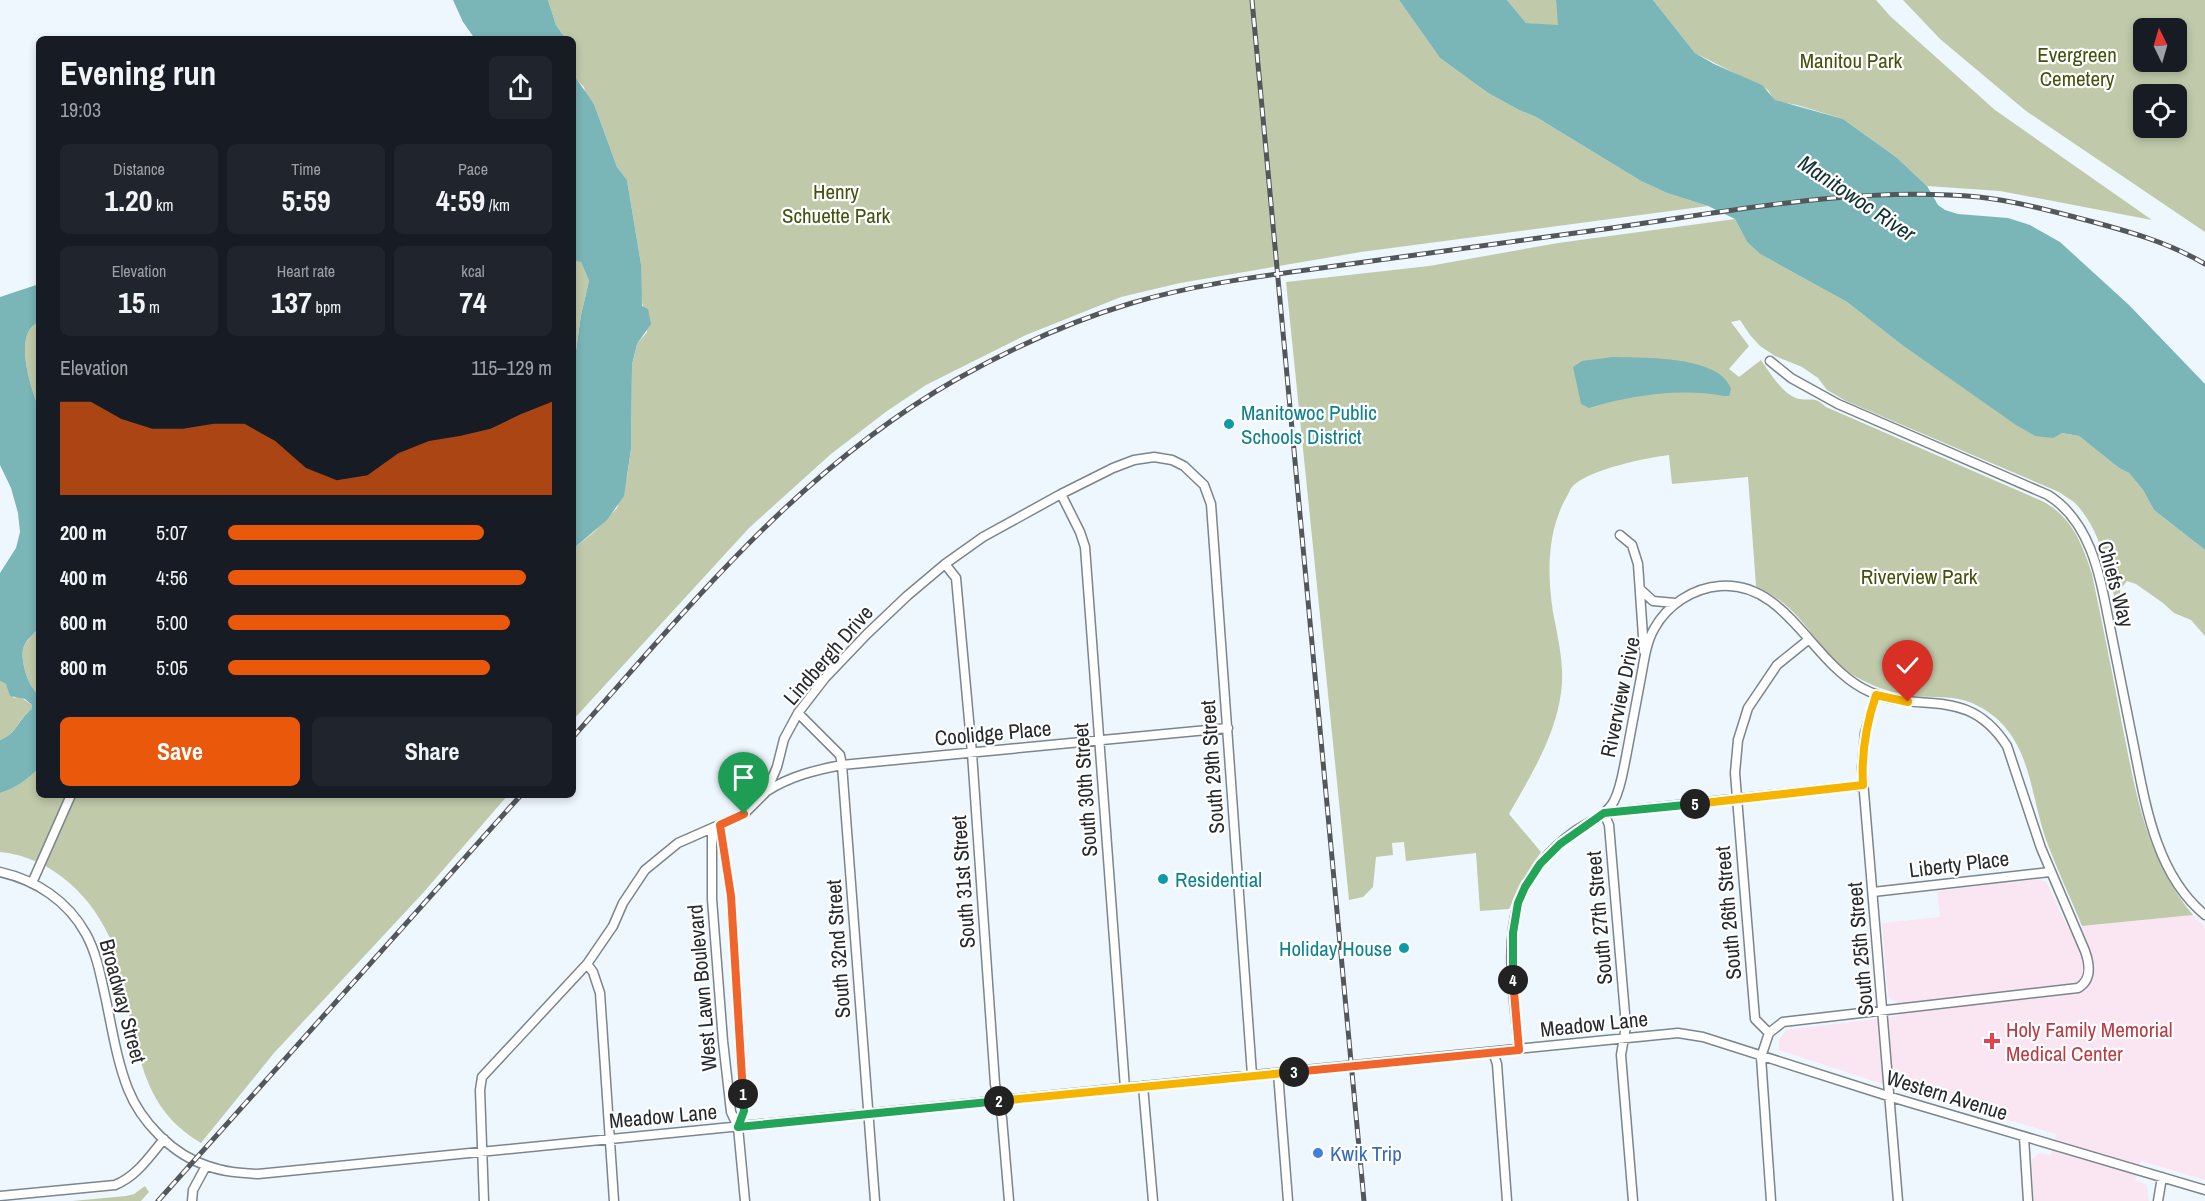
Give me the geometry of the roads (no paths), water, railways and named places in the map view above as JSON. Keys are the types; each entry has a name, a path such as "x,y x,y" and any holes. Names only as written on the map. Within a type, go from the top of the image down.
{"street":[{"name":"Chiefs Way","path":"1770,361 1791,378 1838,404 2048,495 2065,507 2073,517 2095,560 2101,582 2144,796 2156,839 2180,888 2205,915"},
{"name":"Lindbergh Drive","path":"482,1151 480,1090 482,1077 587,964 613,926 632,888 645,870 678,843 744,814 766,792 777,767 784,739 798,712 825,678 867,634 945,564 983,537 1061,494 1134,460 1154,457 1172,460 1184,466"},
{"name":"South 29th Street","path":"1184,466 1204,485 1211,504 1252,1076"},
{"name":"South 30th Street","path":"1061,494 1085,547 1125,1088"},
{"path":"1620,535 1632,545 1638,564 1645,657"},
{"name":"South 31st Street","path":"945,564 956,578 972,753 998,1101 1002,1118 1009,1201"},
{"name":"Riverview Drive","path":"1519,1050 1512,951 1518,903 1540,864 1574,832 1604,813 1614,802 1622,776 1645,657 1654,629 1675,603 1703,589 1719,586 1740,587 1772,602 1788,615 1837,671 1862,688 1876,695 1908,702 1960,707 1975,713 1998,731 2014,764 2040,848 2088,958 2089,974 2081,987 1884,1011"},
{"path":"1640,589 1653,601 1675,603"},
{"name":"South 26th Street","path":"1769,1033 1755,1019 1736,800 1735,773 1738,740 1748,708 1777,665 1808,640"},
{"name":"South 25th Street","path":"1876,695 1865,734 1862,759 1863,785 1884,1011 1898,1201"},
{"name":"South 32nd Street","path":"798,712 840,755 842,765 875,1201"},
{"name":"Coolidge Place","path":"766,792 782,782 810,771 842,765 1228,728"},
{"path":"1604,813 1863,785"},
{"path":"32,883 69,798"},
{"name":"South 27th Street","path":"1604,813 1609,825 1626,1026 1622,1055 1633,1201"},
{"name":"West Lawn Boulevard","path":"716,828 712,899 723,1041 732,1112 738,1127"},
{"name":"West Lawn Boulevard","path":"716,828 731,896 744,1111 738,1127"},
{"name":"Broadway Street","path":"0,872 32,883 58,898 86,934 96,960 128,1089 142,1114 164,1139"},
{"name":"Liberty Place","path":"1873,892 2050,872"},
{"path":"587,964 600,993 614,1201"},
{"path":"1771,1201 1761,1057 1769,1033 1783,1022 1884,1011"},
{"name":"Meadow Lane","path":"164,1139 175,1149 206,1166 232,1173 258,1174 1678,1034"},
{"name":"Western Avenue","path":"1678,1034 1703,1037 1891,1097 2205,1190"},
{"path":"1493,1052 1497,1064 1506,1201"},
{"path":"1278,1073 1288,1201"},
{"path":"1143,1086 1153,1201"},
{"path":"738,1127 745,1201"},
{"path":"2024,1137 2028,1201"},
{"path":"0,1196 115,1185 134,1173 164,1139"},
{"path":"482,1151 484,1201"},
{"path":"192,1201 193,1190 206,1166"},
{"path":"2158,1201 2162,1177"}],"water":[{"path":"453,0 548,0 556,25 564,36 473,36 463,22"},
{"name":"Manitowoc River","path":"1399,0 1507,0 1526,23 1558,25 1556,0 1653,0 1695,53 1762,85 1775,100 1843,119 1896,157 1927,186 1938,205 1945,210 1958,214 2008,218 2030,225 2060,242 2129,305 2205,384 2205,550 2154,510 2143,490 2129,473 2119,468 2079,436 2062,433 2053,438 2035,436 2016,425 1902,345 1847,302 1760,254 1747,242 1735,219 1708,206 1667,193 1641,181 1536,117 1488,93 1440,58"},
{"path":"576,78 594,104 617,167 627,180 641,264 642,306 648,309 651,324 637,344 632,365 631,449 624,496 607,520 576,546 576,351 589,281 581,262 576,261"},
{"path":"36,285 36,324 26,337 25,349 28,375 36,399 36,631 25,643 23,657 28,680 36,692 36,771 21,783 0,793 0,740 14,730 32,709 32,705 25,699 10,696 6,684 0,681 0,573 16,548 20,532 18,513 11,488 0,465 0,297"},
{"path":"1613,357 1660,359 1696,364 1724,378 1731,389 1729,396 1674,393 1640,396 1589,408 1581,404 1573,367 1582,361"}],"railway":[{"path":"1252,0 1364,1201"},
{"path":"576,734 750,542 847,454 900,415 957,379 1020,346 1109,310 1156,296 1279,274 1784,203 1882,195 1931,194 1979,197 2019,204 2132,233 2177,249 2205,264"},
{"path":"158,1201 518,798"}],"place":[{"name":"Manitowoc Public Schools District","path":"1229,424"},
{"name":"Residential","path":"1163,879"},
{"name":"Holiday House","path":"1404,948"},
{"name":"Holy Family Memorial Medical Center","path":"1992,1041"},
{"name":"Kwik Trip","path":"1318,1153"}],"park label":[{"name":"Manitou Park","path":"1851,60"},
{"name":"Evergreen Cemetery","path":"2077,66"},
{"name":"Henry Schuette Park","path":"836,203"},
{"name":"Riverview Park","path":"1919,576"}]}
